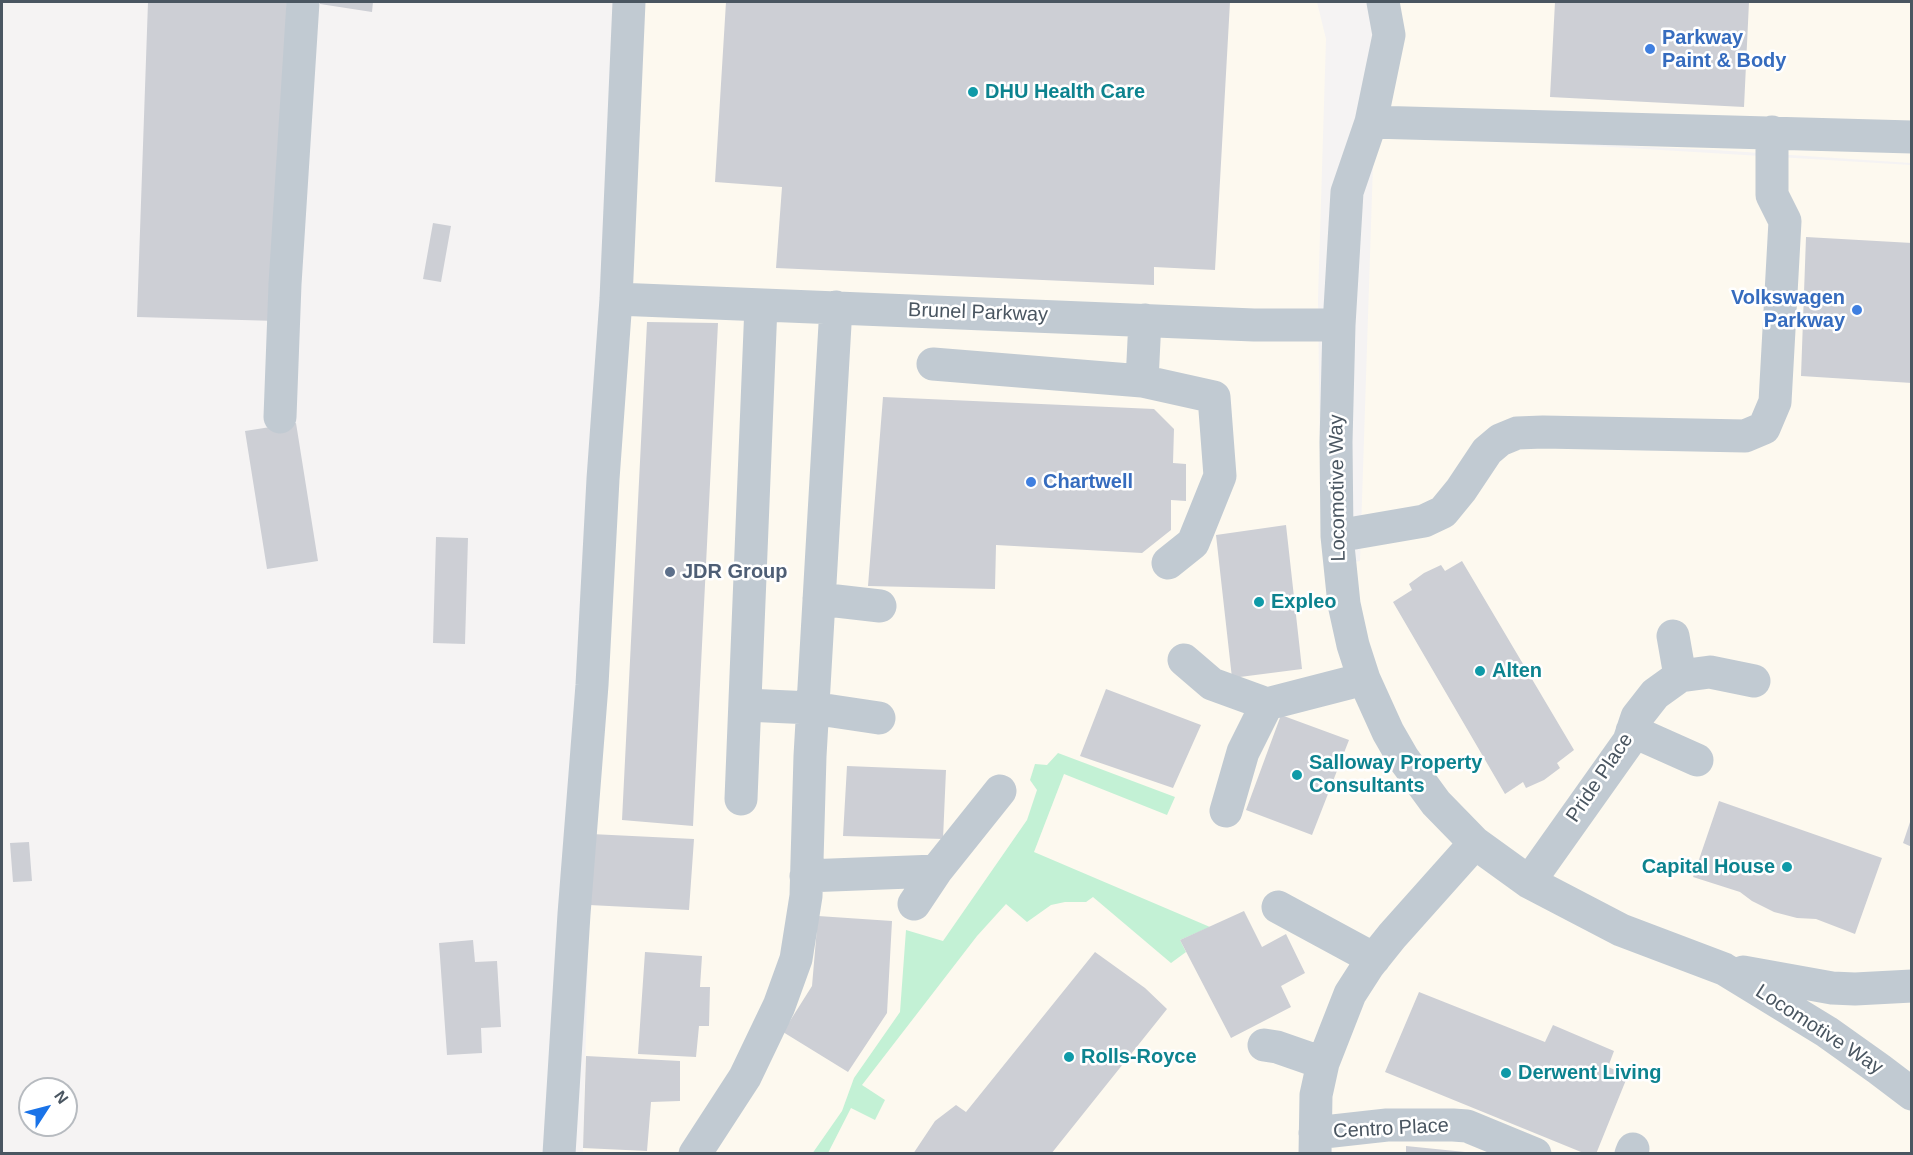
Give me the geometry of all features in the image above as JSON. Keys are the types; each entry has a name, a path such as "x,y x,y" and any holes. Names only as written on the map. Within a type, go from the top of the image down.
{"street":[{"path":"280,417 285,284 303,2"},
{"path":"559,1154 616,299 629,2"},
{"name":"Locomotive Way","path":"1384,2 1389,35 1371,122 1347,192 1339,325 1336,442 1337,536 1344,604 1353,645 1364,679 1388,732 1403,758 1436,803 1475,843 1528,882 1621,930 1724,969 1827,1032 1911,1094"},
{"path":"1371,122 1911,137"},
{"path":"1337,536 1424,521 1443,512 1461,490 1486,451 1500,440 1517,433 1745,436 1764,428 1775,402 1785,221 1772,195 1772,132"},
{"name":"Brunel Parkway","path":"616,299 1254,325 1339,325"},
{"path":"741,799 761,304"},
{"path":"695,1154 745,1077 779,1006 796,959 806,896 812,708 836,307"},
{"path":"1142,381 1145,320"},
{"path":"933,364 1142,381 1214,397 1220,476 1193,543 1168,563"},
{"path":"819,599 880,606"},
{"path":"1673,636 1695,674 1754,681"},
{"path":"1184,660 1212,684 1267,704 1364,679"},
{"name":"Pride Place","path":"1528,882 1629,741 1637,717 1655,694 1695,674"},
{"path":"1226,811 1244,752 1267,704"},
{"path":"745,705 812,708 879,718"},
{"path":"1632,731 1697,760"},
{"path":"914,904 936,871 1000,791"},
{"path":"1315,1143 1316,1095 1323,1063 1350,994 1374,959 1475,843"},
{"path":"806,876 936,871"},
{"path":"1278,907 1374,959"},
{"name":"Locomotive Way","path":"1724,969 1832,988 1911,986"},
{"path":"1264,1045 1323,1063"},
{"name":"Centro Place","path":"1315,1143 1387,1125 1454,1125 1467,1126 1535,1154"}],"shaded area":[{"path":"644,2 1317,2 1326,39 1318,299 1320,458 1328,566 1360,561 1374,133 1400,2 1911,2 1911,163 1715,150 1478,139 1911,165 1911,1153 583,1154 591,834"}],"green space":[{"path":"1058,753 1175,797 1167,815 1064,774 1034,852 1210,927 1180,940 1186,952 1171,963 1093,897 1086,902 1051,905 1027,922 1006,904 977,936 862,1085 885,1100 875,1120 851,1108 828,1153 812,1154 842,1111 854,1078 900,1012 906,930 943,941 1027,820 1037,790 1030,780 1035,764 1047,765"}],"building":[{"path":"148,2 287,2 277,321 137,317"},
{"path":"320,2 373,2 372,12 320,4"},
{"name":"DHU Health Care","path":"726,2 1230,2 1215,270 1154,267 1154,285 776,268 782,187 715,182"},
{"name":"Parkway Paint & Body","path":"1555,2 1749,2 1744,107 1550,97"},
{"path":"433,223 451,226 441,282 423,279"},
{"name":"Volkswagen Parkway","path":"1806,237 1912,243 1912,383 1801,376"},
{"name":"JDR Group","path":"647,322 718,323 693,826 622,820"},
{"name":"Chartwell","path":"883,397 1154,409 1174,429 1173,463 1186,464 1186,501 1171,500 1171,530 1142,553 996,545 995,589 868,586"},
{"path":"296,423 318,561 267,569 245,431"},
{"name":"Expleo","path":"1286,525 1302,669 1232,678 1216,535"},
{"path":"436,537 468,538 465,644 433,643"},
{"name":"Alten","path":"1462,561 1574,750 1557,763 1560,768 1544,780 1526,788 1523,782 1505,794 1393,602 1412,590 1409,584 1424,573 1441,565 1445,571"},
{"path":"1106,689 1201,725 1173,788 1080,756"},
{"name":"Salloway Property Consultants","path":"1281,715 1349,740 1312,835 1246,810"},
{"path":"847,766 946,770 943,839 843,836"},
{"name":"Capital House","path":"1719,801 1882,858 1855,934 1816,919 1797,918 1774,912 1740,892 1693,877"},
{"path":"1912,819 1912,847 1903,843"},
{"path":"591,834 694,839 689,910 589,905"},
{"path":"29,842 32,881 13,882 10,843"},
{"path":"1244,911 1262,947 1286,934 1305,973 1281,986 1291,1007 1231,1038 1180,940"},
{"path":"818,916 892,921 887,1013 848,1072 783,1032 812,986"},
{"path":"473,940 475,962 497,961 501,1027 481,1028 482,1053 447,1055 439,943"},
{"path":"645,952 702,956 700,987 710,987 709,1026 699,1026 696,1057 638,1054"},
{"name":"Rolls-Royce","path":"1095,952 1145,988 1167,1009 1051,1154 913,1154 935,1121 956,1105 966,1112"},
{"name":"Derwent Living","path":"1419,992 1545,1042 1553,1025 1614,1051 1608,1067 1628,1075 1596,1154 1586,1154 1385,1072"},
{"path":"586,1056 680,1061 680,1101 651,1102 647,1151 583,1148"},
{"path":"1406,1146 1465,1152 1465,1154 1406,1154"}],"place":[{"name":"Parkway Paint & Body","path":"1650,49"},
{"name":"DHU Health Care","path":"973,92"},
{"name":"Volkswagen Parkway","path":"1857,310"},
{"name":"Chartwell","path":"1031,482"},
{"name":"JDR Group","path":"670,572"},
{"name":"Expleo","path":"1259,602"},
{"name":"Alten","path":"1480,671"},
{"name":"Salloway Property Consultants","path":"1297,775"},
{"name":"Capital House","path":"1787,867"},
{"name":"Rolls-Royce","path":"1069,1057"},
{"name":"Derwent Living","path":"1506,1073"}]}
